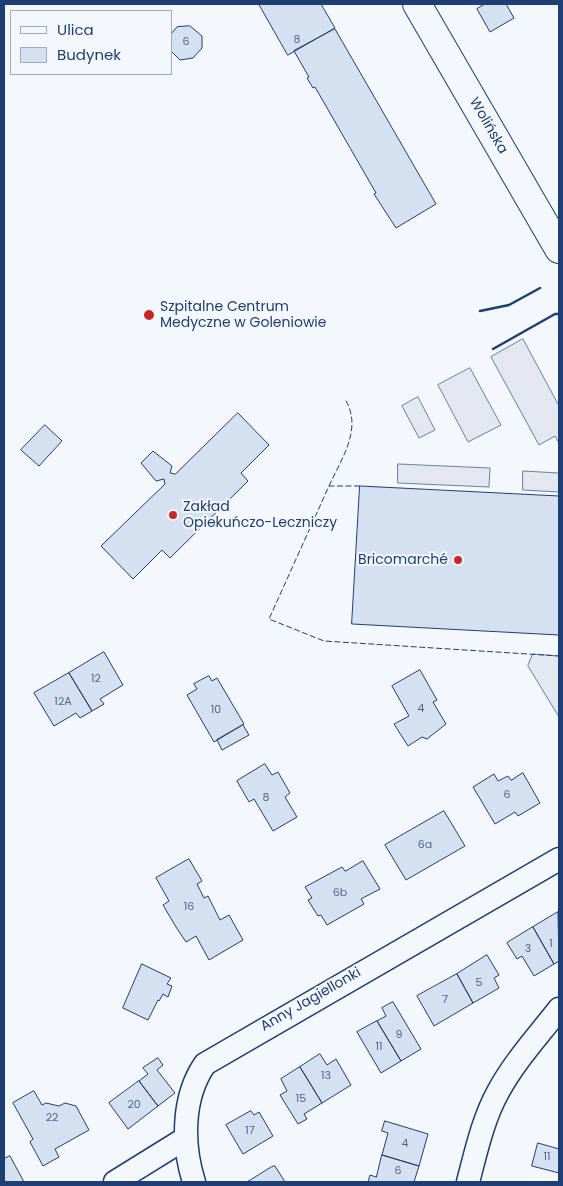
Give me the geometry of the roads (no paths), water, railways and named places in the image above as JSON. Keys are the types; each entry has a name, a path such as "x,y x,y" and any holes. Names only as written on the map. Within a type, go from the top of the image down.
{"street":[{"name":"Wolińska","path":"418,4 559,249"},
{"name":"Anny Jagiellonki","path":"194,1182 186,1138 190,1095 195,1078 206,1064 559,858"},
{"path":"468,1182 487,1115 497,1093 510,1072 559,1009"},
{"path":"115,1182 186,1138"}],"place":[{"name":"Szpitalne Centrum Medyczne w Goleniowie","path":"149,315"},
{"name":"Zakład Opiekuńczo-Leczniczy","path":"173,515"},
{"name":"Bricomarché","path":"458,560"}]}
